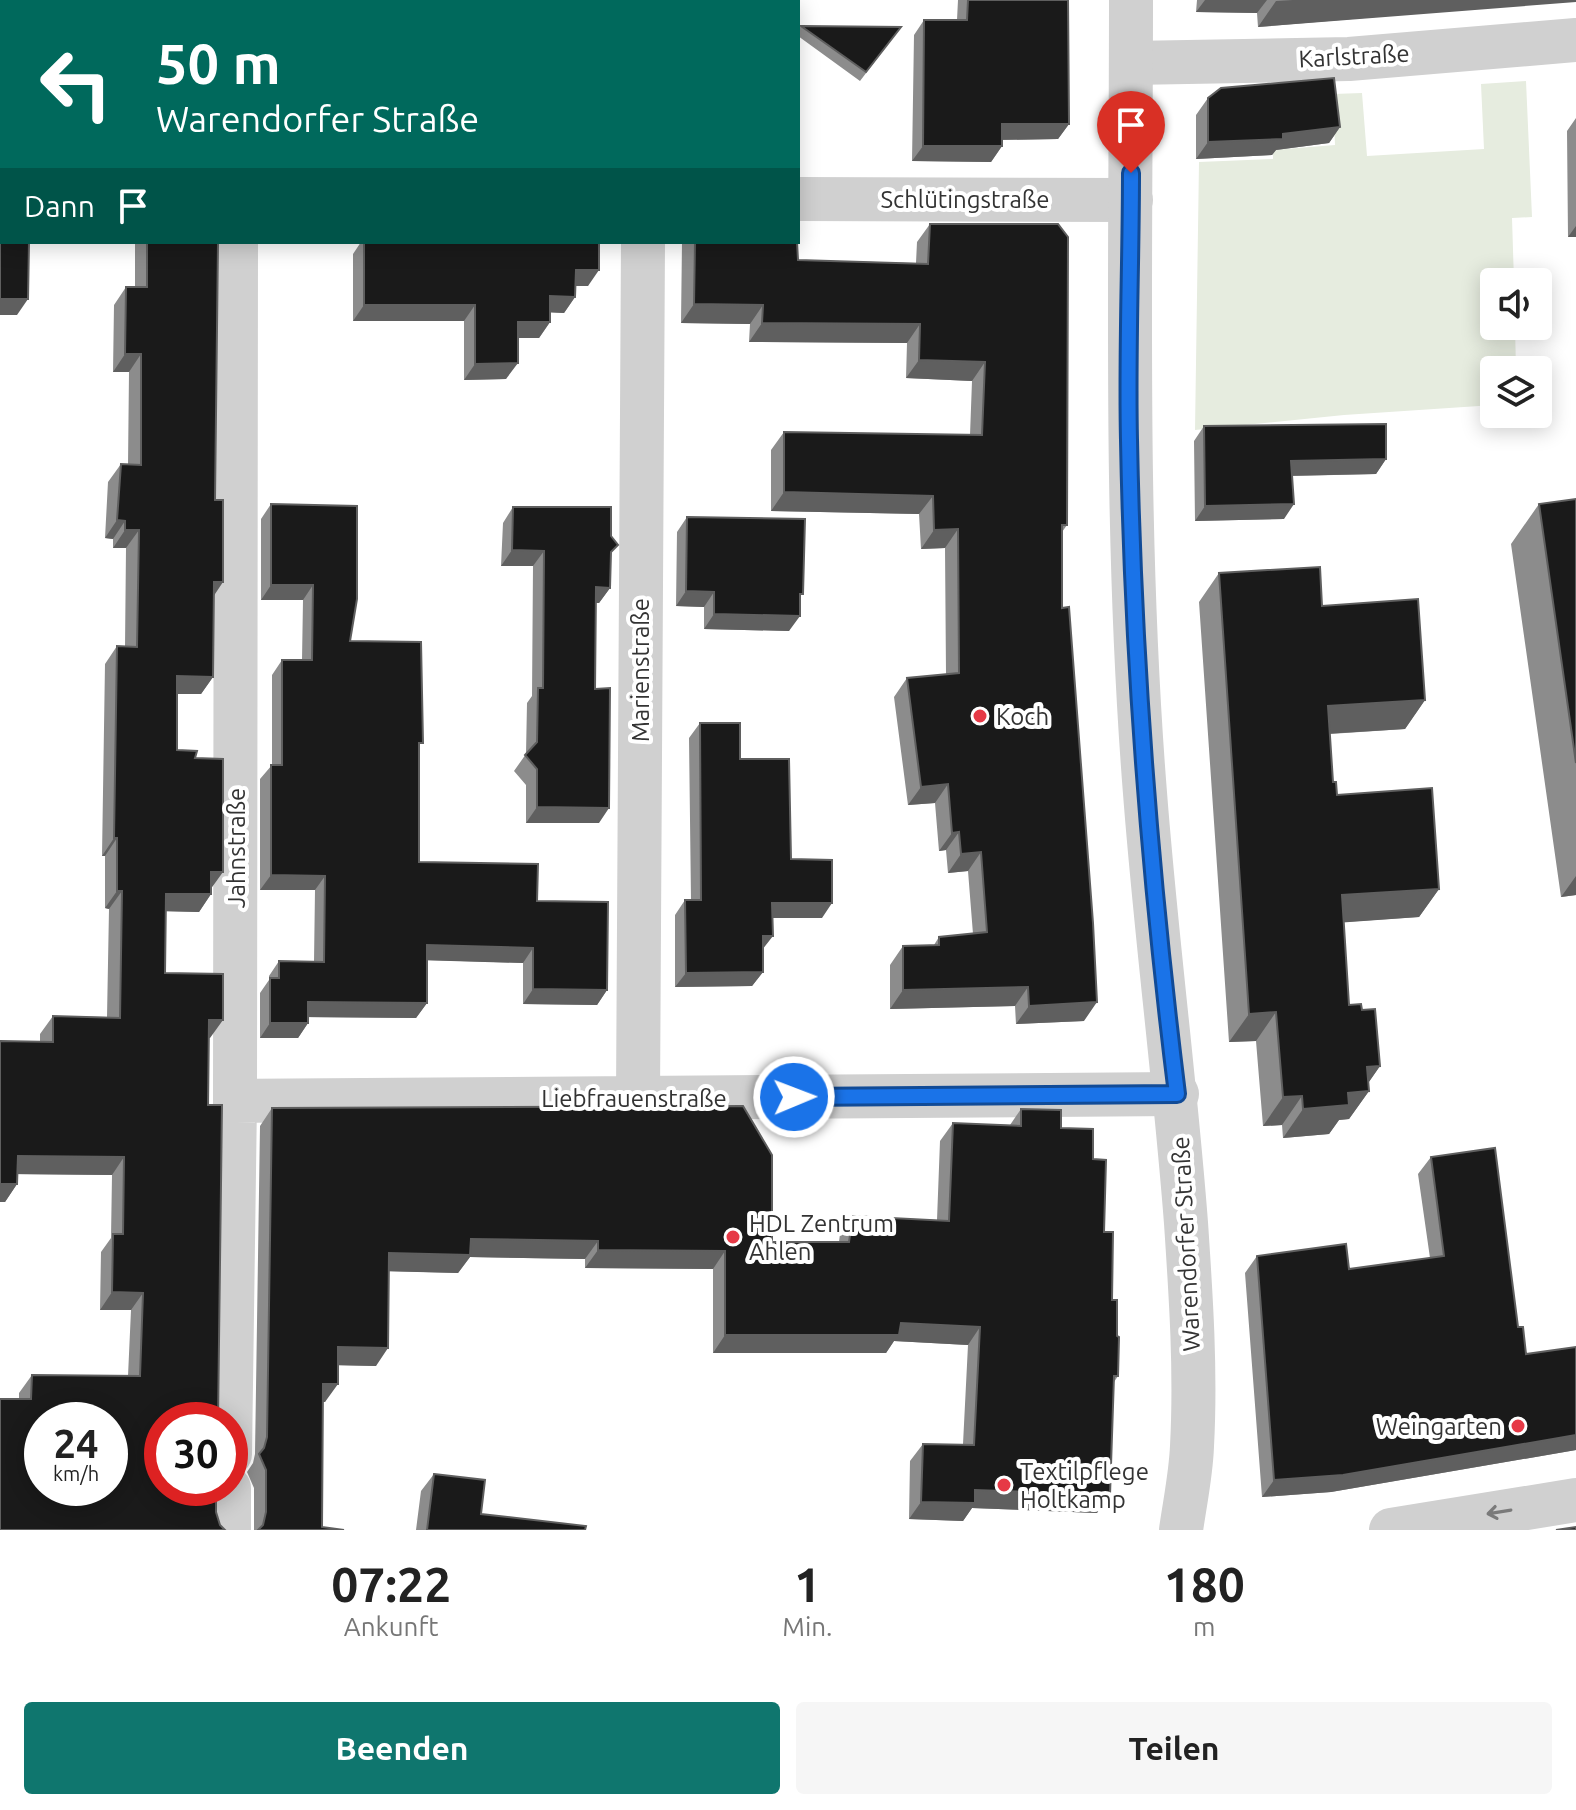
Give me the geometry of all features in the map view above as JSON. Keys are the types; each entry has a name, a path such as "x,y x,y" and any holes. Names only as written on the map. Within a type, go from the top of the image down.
{"street":[{"name":"Warendorfer Straße","path":"1131,0 1128,435 1138,684 1160,956 1177,1094 1192,1308 1192,1447 1181,1530"},
{"name":"Karlstraße","path":"1131,63 1349,59 1576,40"},
{"name":"Schlütingstraße","path":"800,199 1131,200"},
{"name":"Jahnstraße","path":"231,1402 235,1101 236,244"},
{"name":"Marienstraße","path":"638,1098 643,244"},
{"name":"Liebfrauenstraße","path":"235,1101 1177,1094"},
{"path":"1391,1530 1576,1500"},
{"path":"229,1506 229,1530"}],"shaded area":[{"path":"1526,81 1532,217 1512,218 1514,268 1480,268 1480,340 1515,340 1516,356 1480,356 1480,406 1344,415 1195,430 1199,162 1273,159 1273,150 1335,145 1333,94 1362,93 1367,156 1484,149 1481,84"}],"building":[{"path":"968,0 1068,0 1069,124 1002,124 1002,146 923,146 924,20 967,20"},
{"path":"801,26 901,27 866,72"},
{"path":"1334,78 1340,127 1283,134 1283,139 1208,142 1208,98 1221,88"},
{"path":"930,224 1058,224 1068,237 1067,525 1062,525 1062,608 1069,607 1097,1002 1029,1006 1028,987 903,990 903,946 939,945 939,937 987,932 981,852 961,854 959,832 952,833 948,784 921,787 907,678 959,673 958,529 934,530 933,496 784,492 784,432 982,435 985,362 919,360 920,324 762,323 763,305 694,304 695,244 797,244 798,260 928,264"},
{"path":"0,244 29,244 28,299 0,299"},
{"path":"147,244 218,244 215,500 223,500 223,582 214,582 213,677 177,676 177,750 197,751 195,758 223,759 223,872 211,872 211,894 166,894 165,973 223,974 223,1020 209,1020 208,1105 222,1105 218,1402 144,1402 144,1506 216,1506 220,1525 225,1530 0,1530 0,1399 31,1399 32,1375 140,1376 143,1293 112,1292 113,1234 123,1234 124,1157 18,1156 17,1184 0,1184 0,1041 53,1042 53,1016 120,1018 122,891 117,891 117,838 114,838 117,646 137,647 139,530 125,530 125,521 117,520 121,464 141,465 141,354 125,354 126,287 147,287"},
{"path":"364,244 599,244 599,270 576,270 575,297 550,296 550,322 518,322 518,363 475,364 475,305 364,305"},
{"path":"1386,424 1386,459 1291,461 1294,504 1205,506 1204,426"},
{"path":"1576,499 1576,763 1539,504"},
{"path":"271,504 357,506 357,599 350,641 421,642 423,743 419,743 419,862 538,864 537,901 608,902 607,990 533,989 533,948 427,945 427,1003 308,1002 308,1023 270,1023 270,978 279,978 279,961 324,962 325,876 271,875 271,765 282,765 282,660 312,660 313,585 271,585"},
{"path":"513,507 611,507 611,536 618,545 611,552 610,588 596,587 595,689 610,688 609,808 537,807 537,769 525,755 537,742 538,688 543,688 544,551 512,550"},
{"path":"687,517 805,519 800,616 714,614 714,592 686,591"},
{"path":"1320,567 1322,606 1418,599 1425,700 1328,706 1333,782 1336,782 1337,795 1432,788 1439,889 1342,895 1349,1005 1361,1004 1362,1010 1375,1009 1380,1066 1367,1067 1369,1091 1348,1093 1349,1105 1303,1109 1302,1096 1283,1097 1276,1012 1249,1014 1219,573"},
{"path":"700,723 740,723 740,759 789,759 791,859 832,860 832,903 772,903 773,936 763,936 763,972 686,973 685,900 701,900"},
{"path":"743,1106 772,1155 772,1242 849,1242 853,1216 949,1221 953,1123 1021,1126 1021,1109 1061,1110 1061,1128 1093,1129 1093,1159 1106,1160 1104,1232 1113,1232 1112,1300 1117,1300 1119,1337 1118,1376 1114,1376 1110,1495 975,1490 975,1503 921,1502 923,1444 974,1445 980,1327 901,1323 899,1335 725,1335 725,1251 598,1250 598,1241 471,1239 470,1255 389,1253 388,1348 338,1347 338,1384 323,1384 322,1527 344,1530 258,1530 263,1525 266,1512 266,1470 259,1454 267,1437 272,1108"},
{"path":"1495,1148 1518,1327 1523,1327 1526,1354 1576,1347 1576,1435 1343,1475 1274,1480 1257,1256 1346,1244 1349,1269 1444,1256 1431,1157"},
{"path":"434,1474 485,1480 481,1514 586,1526 585,1530 427,1530"}],"place":[{"name":"Koch","path":"980,716"},
{"name":"HDL Zentrum Ahlen","path":"733,1237"},
{"name":"Weingarten","path":"1518,1426"},
{"name":"Textilpflege Holtkamp","path":"1004,1485"}],"route":[{"path":"794,1097 1177,1094 1160,956 1140,728 1128,435 1131,173"}]}
